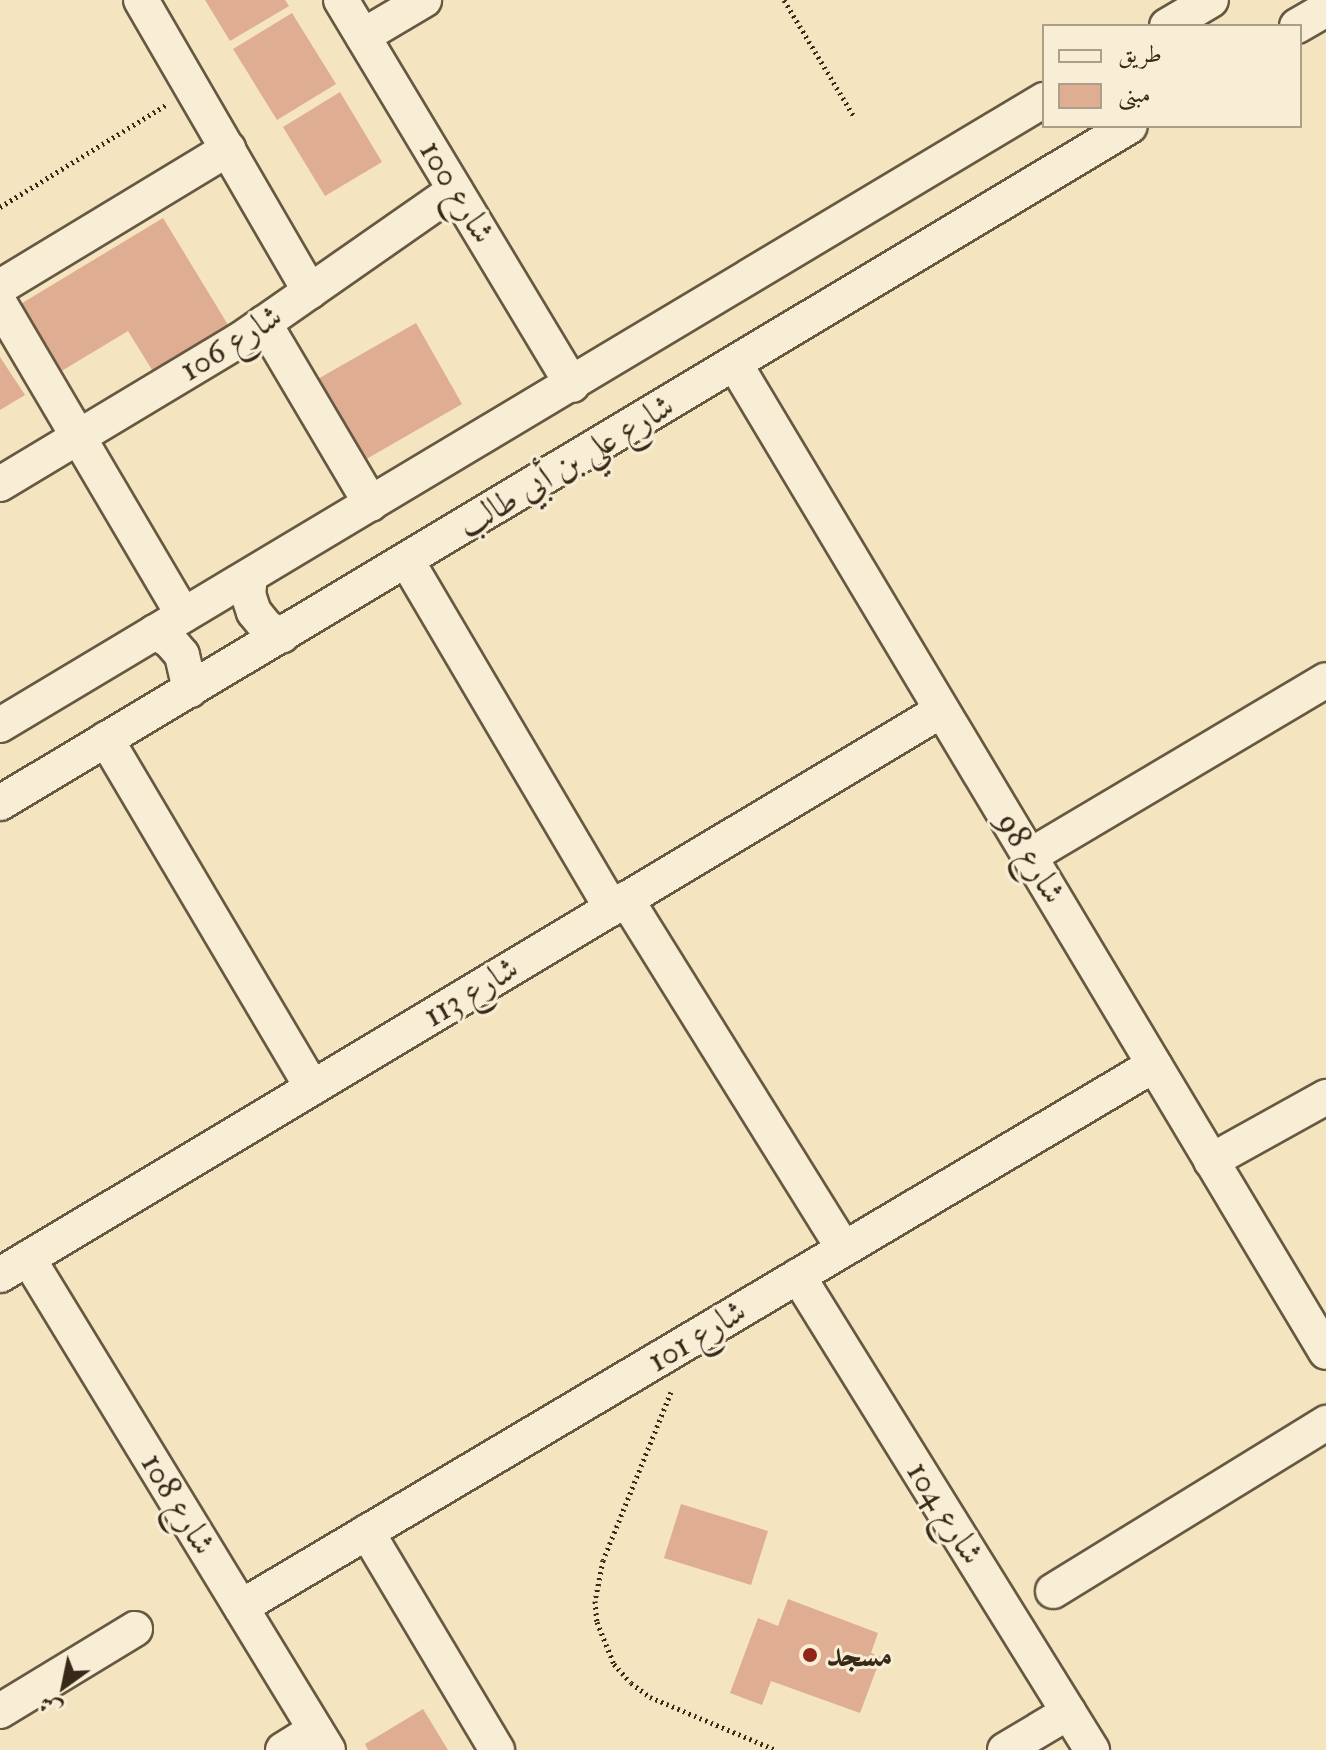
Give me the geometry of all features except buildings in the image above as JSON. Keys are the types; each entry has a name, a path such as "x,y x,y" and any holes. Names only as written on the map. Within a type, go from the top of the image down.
{"street":[{"path":"141,0 310,292"},
{"name":"شارع 100","path":"341,0 572,385"},
{"path":"363,36 424,0"},
{"path":"1170,24 1203,3"},
{"name":"شارع علي بن أبي طالب","path":"2,721 572,385 1042,101"},
{"name":"شارع علي بن أبي طالب","path":"0,803 1127,128"},
{"path":"0,287 228,149"},
{"name":"شارع 106","path":"0,484 264,323 455,190"},
{"path":"0,304 79,436 169,624 170,641 182,655 190,690"},
{"path":"264,323 371,504"},
{"name":"شارع 98","path":"735,364 1326,1352"},
{"path":"407,561 618,904 844,1249"},
{"path":"250,576 248,594 254,612 266,627 282,636"},
{"path":"1030,856 1326,680"},
{"name":"شارع 113","path":"10,1262 312,1088 942,710"},
{"path":"106,739 312,1088"},
{"name":"شارع 101","path":"241,1607 1154,1065"},
{"path":"1211,1161 1326,1097"},
{"name":"شارع 108","path":"10,1262 241,1607 322,1740"},
{"name":"شارع 104","path":"798,1276 1092,1750"},
{"path":"1053,1591 1326,1423"},
{"path":"367,1532 497,1750"},
{"path":"0,1711 135,1629"},
{"path":"1005,1750 1069,1712"},
{"path":"283,1750 322,1740"}],"path":[{"path":"784,0 855,118"},
{"path":"0,207 193,89"},
{"path":"692,1339 603,1560 595,1601 597,1622 614,1664 650,1697 776,1750"}],"place":[{"name":"مسجد","path":"810,1655"}]}
